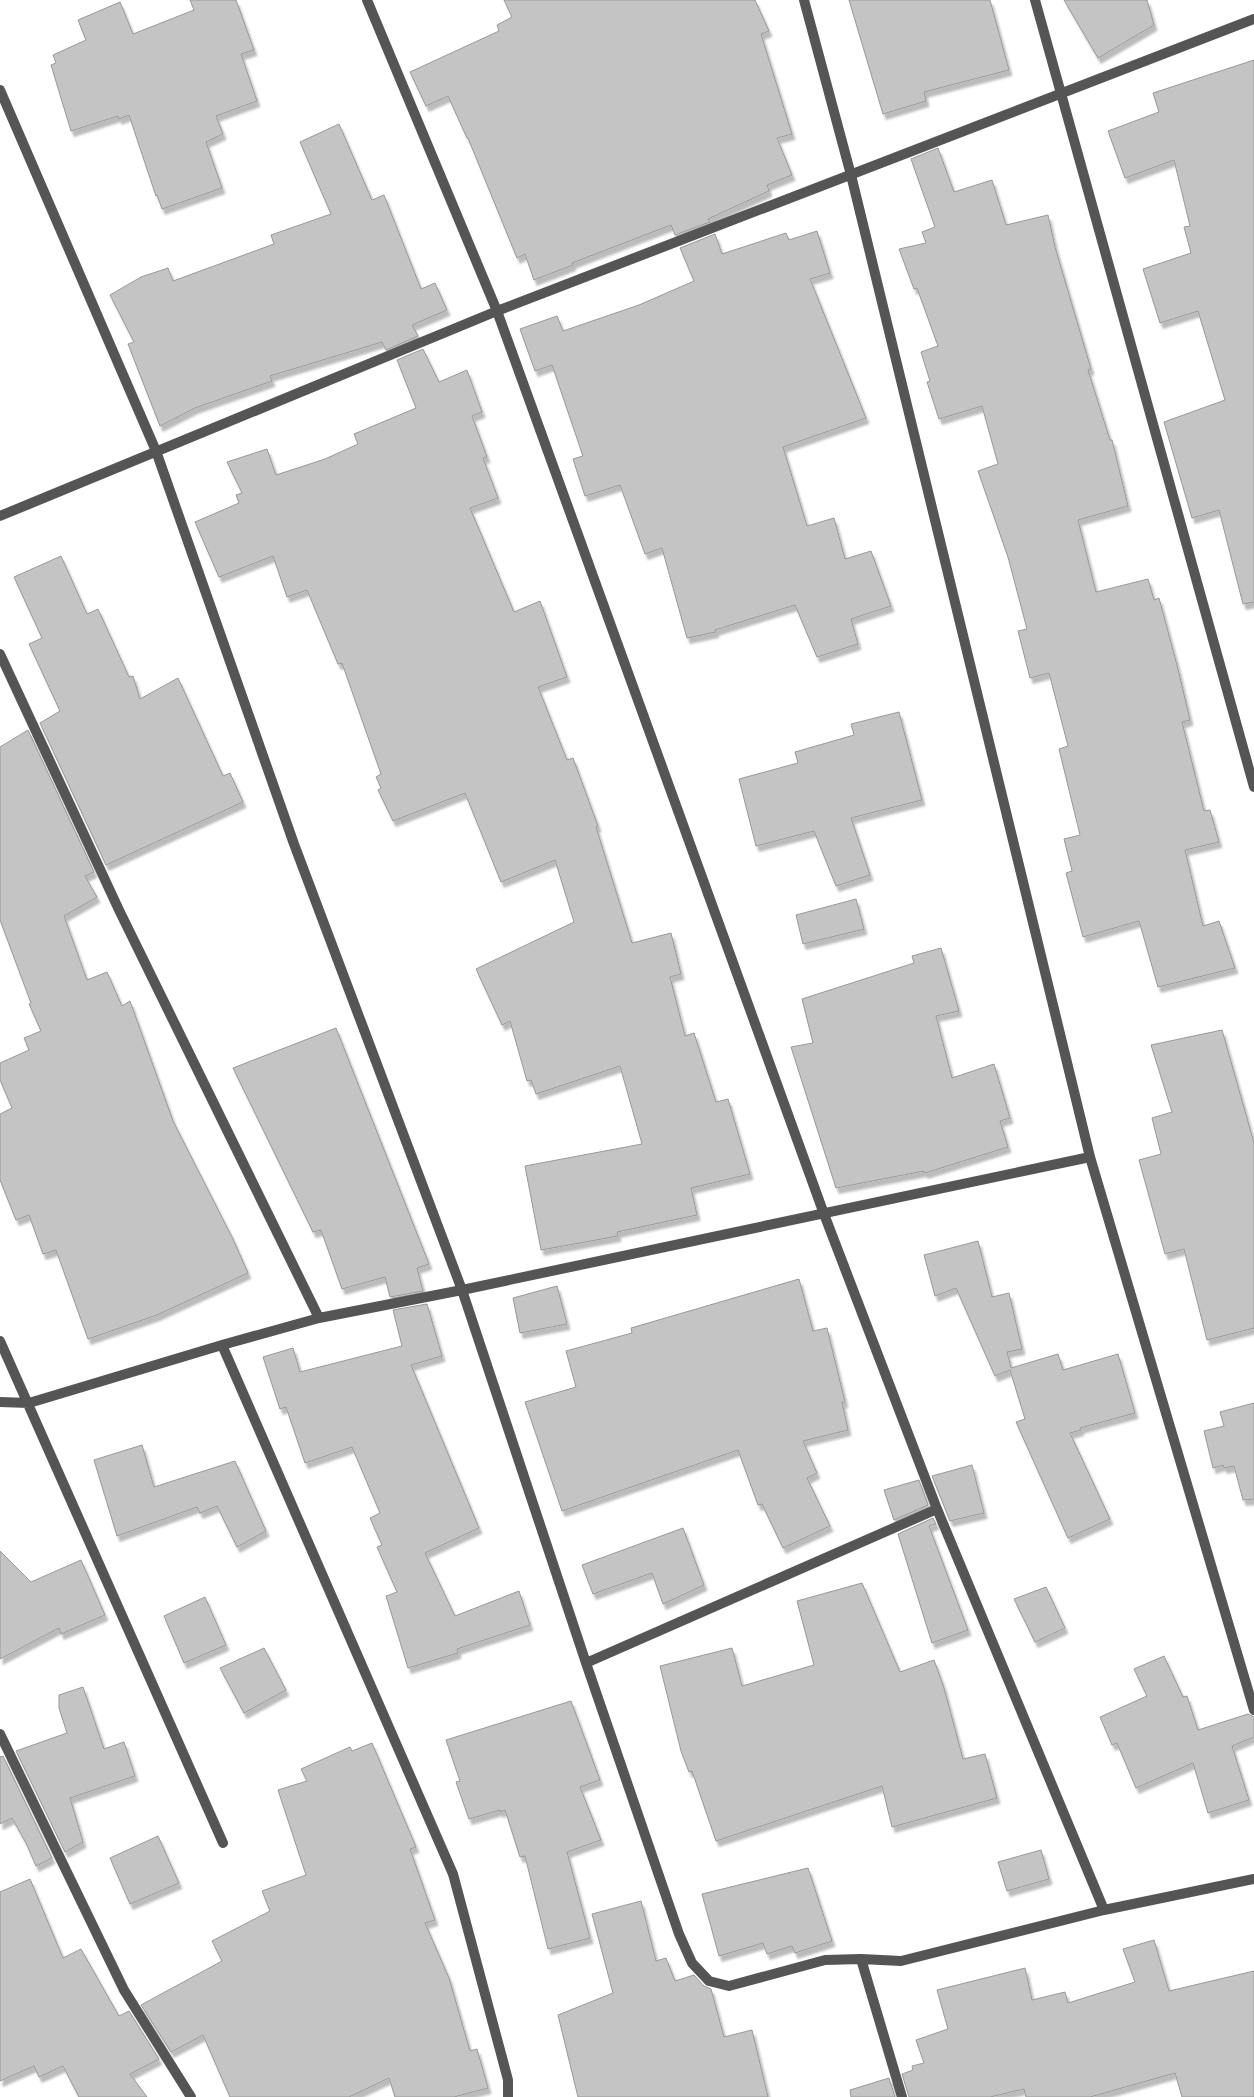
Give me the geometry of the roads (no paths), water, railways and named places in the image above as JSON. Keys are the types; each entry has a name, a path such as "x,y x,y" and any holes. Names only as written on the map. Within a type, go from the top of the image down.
{"street":[{"path":"367,0 497,311 824,1214 937,1509 1104,1910"},
{"path":"804,0 851,175 1090,1158 1254,1710"},
{"path":"1036,0 1254,788"},
{"path":"0,516 497,311 851,175 1060,92 1254,19"},
{"path":"0,90 156,451 294,844 462,1290 586,1664 679,1934 692,1963 709,1981 729,1986 825,1960 862,1959 901,1962 1104,1910 1254,1880"},
{"path":"0,654 119,910 319,1318"},
{"path":"0,1402 28,1403 319,1318 462,1290 1090,1158"},
{"path":"0,1341 223,1843"},
{"path":"222,1345 453,1874 508,2080 508,2097"},
{"path":"586,1664 937,1509"},
{"path":"0,1734 124,1990 191,2097"},
{"path":"862,1959 902,2097"}]}
